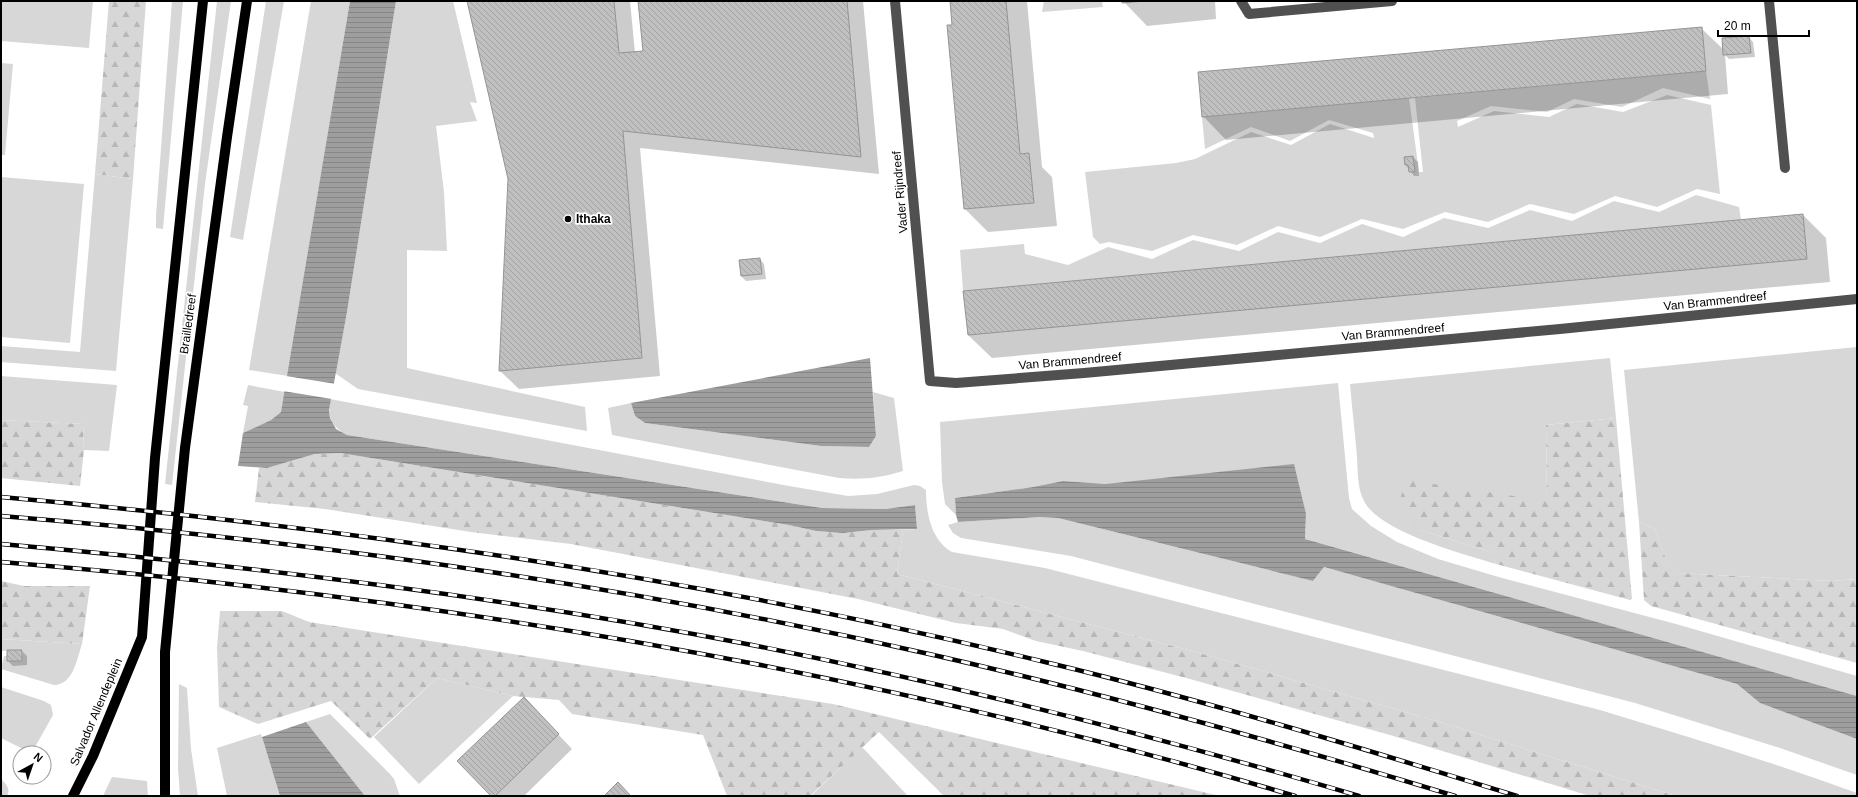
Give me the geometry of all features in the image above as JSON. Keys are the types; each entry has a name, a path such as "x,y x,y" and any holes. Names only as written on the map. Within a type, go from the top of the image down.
{"main road":[{"name":"Brailledreef","path":"142,637 155,458 203,1"},
{"name":"Brailledreef","path":"165,796 165,652 185,448 226,137 248,1"},
{"name":"Salvador Allendeplein","path":"73,796 93,756 142,637"}],"street":[{"name":"Vader Rijndreef","path":"895,1 930,381"},
{"path":"1241,1 1249,14 1392,1"},
{"path":"1769,1 1785,168"},
{"name":"Van Brammendreef","path":"930,381 956,384 1084,374 1857,299"}],"green space":[{"path":"1,1 93,1 89,48 1,41"},
{"path":"109,1 146,1 133,179 95,174"},
{"path":"172,1 183,1 163,229 156,228 156,215"},
{"path":"217,1 231,1 205,184 172,485 165,484"},
{"path":"266,1 284,1 243,240 230,237"},
{"path":"311,1 350,1 288,376 249,370"},
{"path":"396,1 453,1 477,103 470,102 477,121 436,126 444,192 447,251 407,250 407,368 585,407 587,431 358,389 335,373 347,312"},
{"path":"1044,1 1102,1 1103,7 1042,12"},
{"path":"1,63 13,64 5,155 1,155"},
{"path":"1706,71 1710,99 1663,88 1622,107 1574,99 1547,112 1491,106 1457,121 1458,127 1494,111 1549,117 1577,104 1623,112 1667,95 1711,105 1720,194 1697,189 1657,207 1615,196 1574,214 1530,204 1488,222 1445,212 1403,229 1362,219 1320,237 1278,226 1237,245 1193,235 1152,251 1109,242 1100,244 1093,237 1085,172 1176,163 1195,159 1251,132 1291,145 1330,124 1374,138 1373,133 1329,120 1290,141 1251,127 1205,149 1202,117 1409,98 1419,172 1423,172 1415,98"},
{"path":"95,174 133,179 116,371 1,362 1,346 80,352"},
{"path":"1,177 84,184 70,343 1,337"},
{"path":"1696,195 1739,207 1741,220 963,291 960,250 1024,244 1025,254 1068,265 1108,247 1152,259 1193,240 1239,251 1278,232 1320,243 1362,224 1403,237 1444,218 1488,228 1530,210 1572,221 1614,201 1659,212"},
{"path":"1857,347 1857,579 1832,581 1678,573 1669,569 1655,529 1639,522 1624,370"},
{"path":"1610,358 1616,418 1546,425 1547,501 1420,530 1491,552 1496,564 1444,548 1404,532 1386,523 1373,512 1364,501 1360,491 1358,479 1350,384"},
{"path":"1,376 117,385 109,451 84,450 83,424 1,420"},
{"path":"1338,383 1349,498 1352,509 1371,526 1397,542 1438,559 1502,578 1676,624 1857,676 1857,696 1305,539 1306,514 1106,484 1063,481 1033,487 955,498 956,515 945,504 942,482 940,422"},
{"path":"248,385 285,392 281,412 271,420 243,433 248,406 243,405"},
{"path":"873,392 894,398 903,471 863,479 839,478 612,435 608,408 631,403 635,416 645,423 821,446 869,447 876,436"},
{"path":"330,399 848,496 877,494 914,485 920,486 926,490 927,508 931,525 939,540 952,552 1045,568 1600,710 1793,771 1857,793 1857,796 1676,796 1430,719 1192,651 897,574 903,530 917,529 915,505 885,509 822,508 347,435 337,428 331,420 329,411"},
{"path":"1616,418 1632,599 1630,600 1496,564 1491,552 1420,530 1398,504 1407,480 1547,501 1546,425"},
{"path":"1,420 83,424 84,450 80,486 1,478"},
{"path":"340,453 789,525 816,531 843,533 872,530 903,530 897,574 1192,651 1430,719 1676,796 1590,796 1390,735 1190,679 1083,651 1036,641 1003,629 956,623 858,599 571,544 471,532 325,509 255,502 259,468 267,468 315,454"},
{"path":"1039,517 1058,518 1313,581 1324,567 1737,684 1760,703 1857,739 1857,775 1780,748 1635,703 1071,556 961,538 953,533 948,525 958,522"},
{"path":"1639,522 1655,529 1669,568 1678,573 1832,581 1857,579 1857,663 1651,606 1644,600"},
{"path":"1,581 24,586 90,586 82,644 1,639"},
{"path":"220,611 282,611 309,622 833,704 1220,796 944,796 879,732 810,796 727,796 703,735 572,714 559,700 513,696 437,678 370,739 331,701 258,724 219,707 217,647"},
{"path":"1,639 82,644 76,664 70,676 66,681 54,685 1,669 4,656 7,656 7,661 22,661 23,650 1,651"},
{"path":"437,678 513,696 419,784 374,737"},
{"path":"179,684 187,688 191,749 198,796 180,796 178,768"},
{"path":"1,687 44,701 51,705 53,715 36,745 15,745 1,738"},
{"path":"330,714 389,773 394,779 400,796 365,796 306,722"},
{"path":"261,734 280,796 227,796 217,748"},
{"path":"862,747 908,796 811,796"},
{"path":"112,777 147,781 148,796 103,796"},
{"path":"1,779 8,789 7,796 1,796"}],"shaded area":[{"path":"350,1 396,1 347,312 329,410 330,418 336,429 347,435 822,508 885,509 915,505 917,529 872,530 843,533 816,531 789,525 340,453 315,454 267,468 238,466 243,433 271,420 281,412"},
{"path":"870,358 876,436 869,447 821,446 645,423 635,416 631,403"},
{"path":"1294,464 1306,514 1305,539 1857,696 1857,739 1760,703 1737,684 1324,567 1313,581 1058,518 1039,517 958,522 956,515 955,498 1033,487 1063,481 1106,484"},
{"path":"306,722 365,796 280,796 262,737"}],"pier":[{"path":"286,376 336,384 332,399 283,391"}],"building":[{"name":"Ithaka","path":"467,1 614,1 619,53 643,51 638,1 847,1 861,157 623,131 642,358 499,371 508,179"},
{"path":"950,1 1006,1 1020,154 1029,153 1034,203 964,209 947,25 952,25"},
{"path":"1122,1 1145,1 1122,3"},
{"path":"1702,27 1706,71 1202,117 1198,72"},
{"path":"1749,36 1751,53 1723,55 1722,38"},
{"path":"1413,156 1415,172 1409,172 1408,165 1405,165 1404,157"},
{"path":"1803,214 1807,259 968,335 963,291"},
{"path":"760,258 762,274 741,276 739,260"},
{"path":"7,650 22,650 22,661 7,661"},
{"path":"524,697 559,734 495,796 491,796 457,761"},
{"path":"618,782 631,796 604,796"}],"railway":[{"path":"1,497 264,524 395,541 657,581 787,605 916,632 1164,692 1282,725 1517,796"},
{"path":"1,516 235,538 468,568 699,607 814,629 995,669 1193,720 1455,796"},
{"path":"1,544 190,562 378,585 565,612 752,645 905,677 1057,713 1209,753 1359,796"},
{"path":"1,562 164,577 328,596 491,618 654,645 816,676 977,712 1137,751 1295,796"}],"place":[{"name":"Ithaka","path":"568,219"}]}
